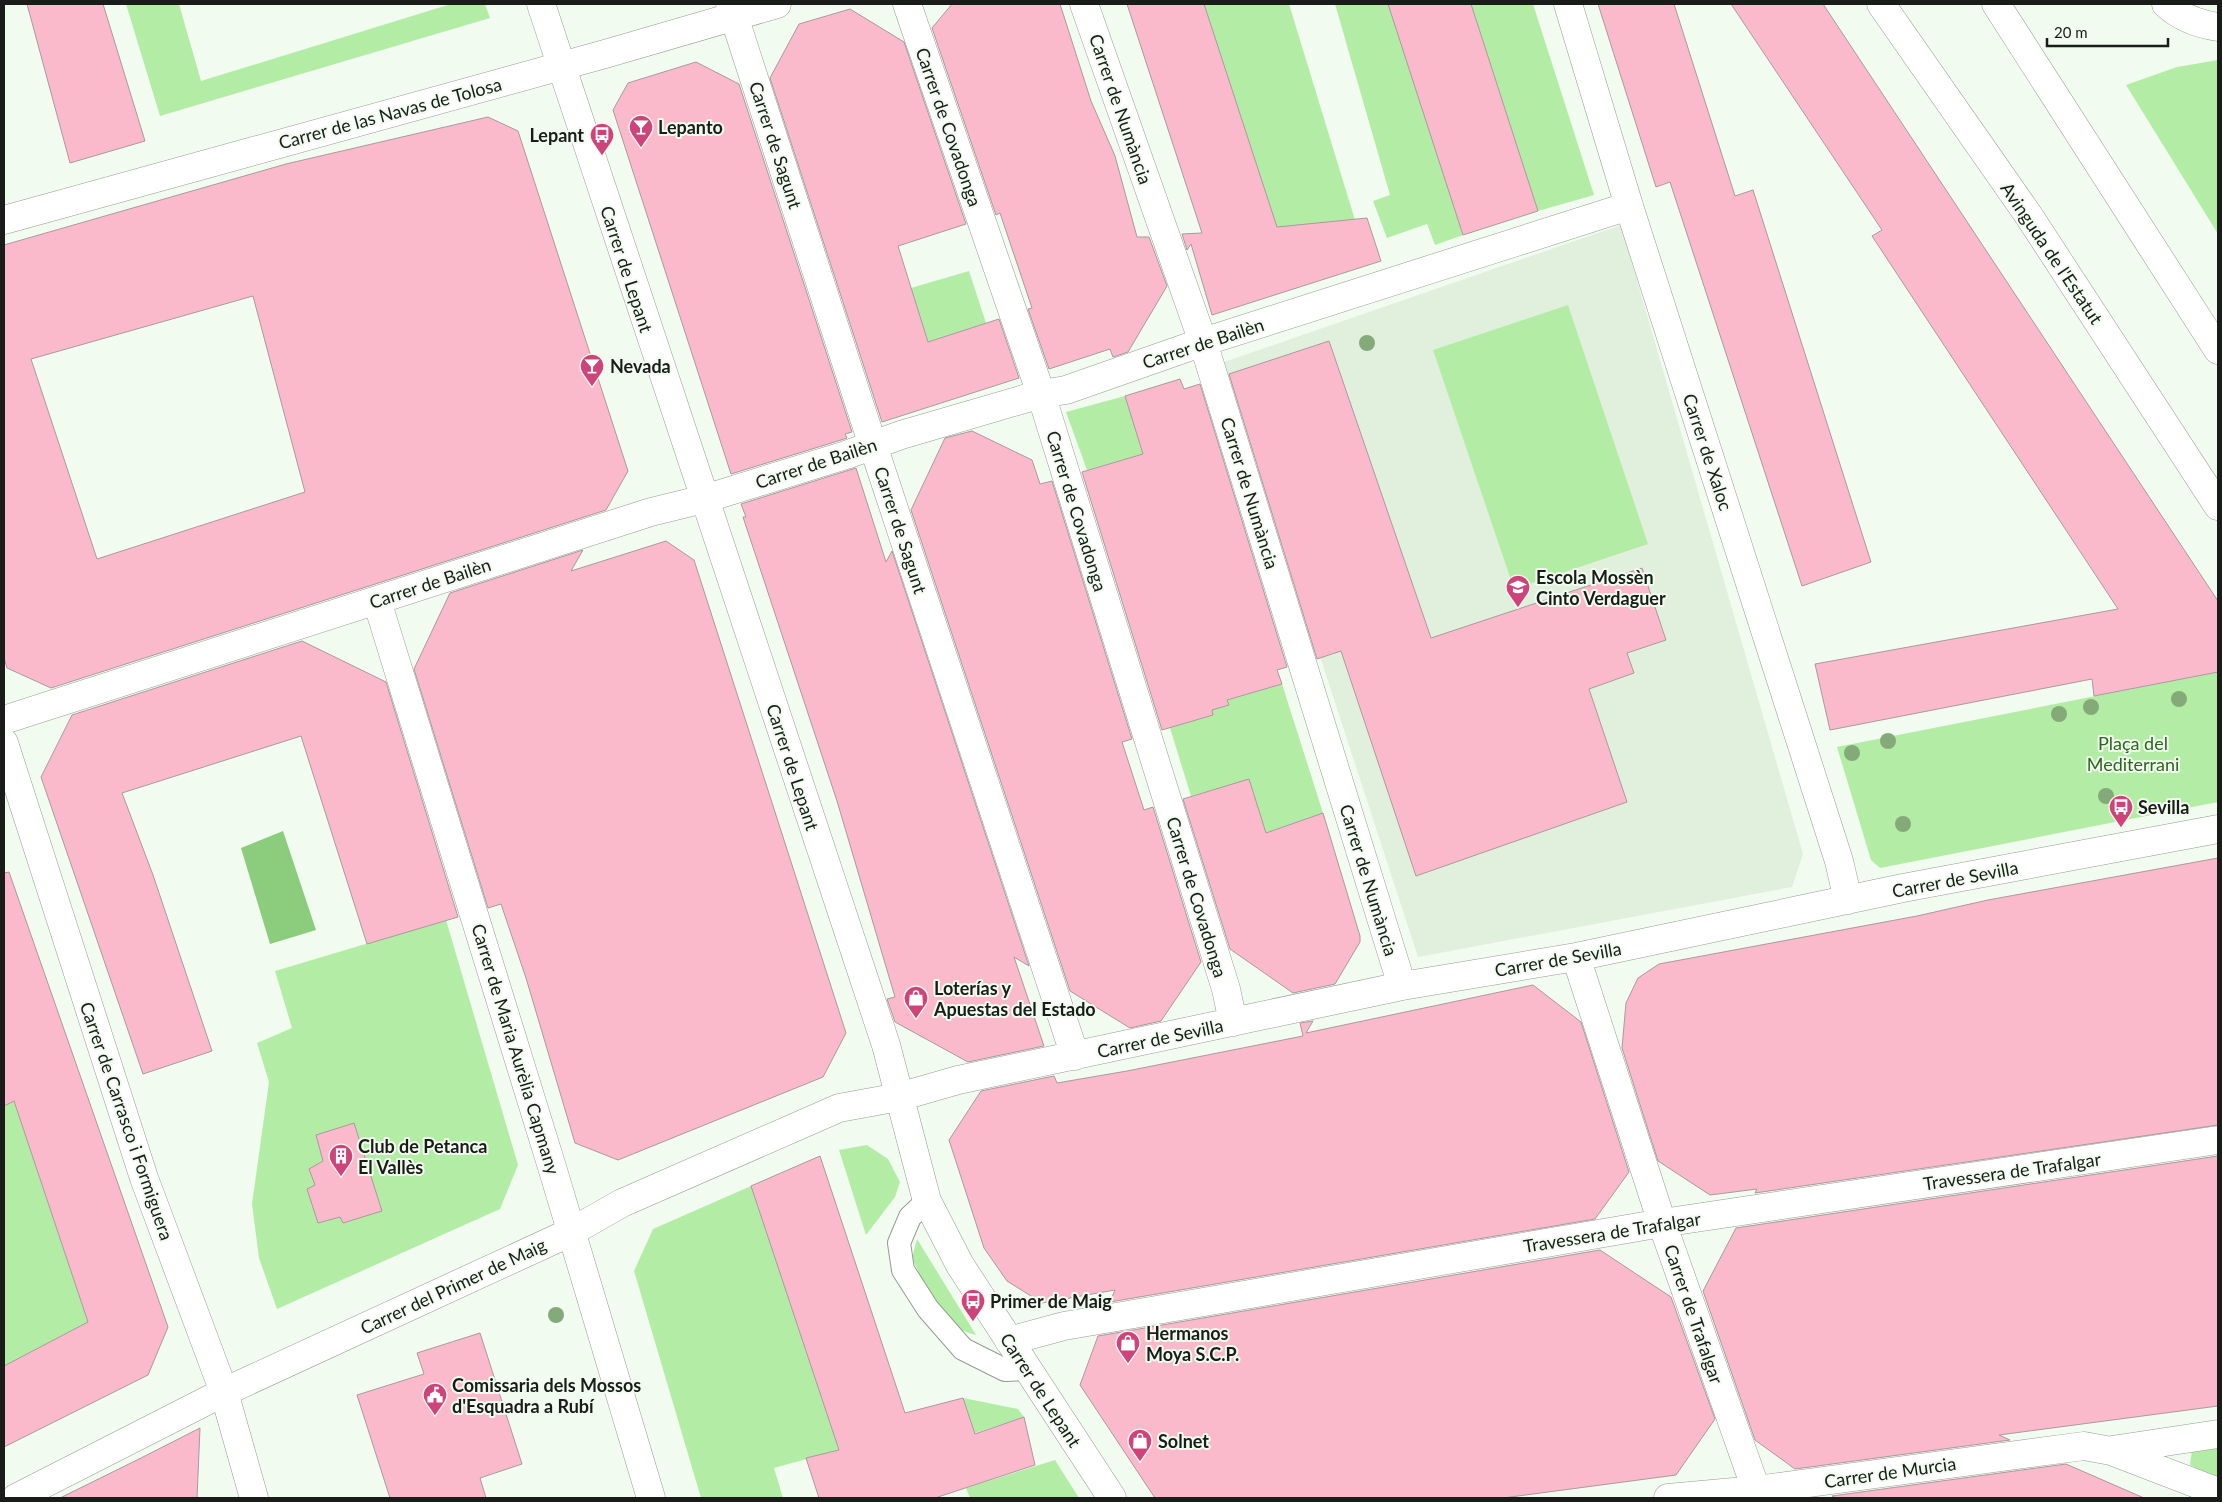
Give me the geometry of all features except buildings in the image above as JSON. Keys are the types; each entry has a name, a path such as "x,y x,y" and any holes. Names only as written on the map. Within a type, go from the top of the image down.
{"street":[{"name":"Carrer de Lepant","path":"540,4 886,1045 927,1201 960,1265 1008,1342 1112,1498"},
{"name":"Carrer de las Navas de Tolosa","path":"4,220 560,66 732,10 777,4"},
{"name":"Carrer de Covadonga","path":"906,4 1041,394 1226,989 1233,1022"},
{"name":"Carrer de Numància","path":"1084,4 1203,342 1402,986"},
{"name":"Carrer de Xaloc","path":"1568,4 1629,206 1836,852 1848,900"},
{"name":"Avinguda de l'Estatut","path":"1881,4 2029,216 2218,506"},
{"path":"1996,4 2218,350"},
{"path":"2166,4 2182,16 2200,24 2218,27"},
{"name":"Carrer de Sagunt","path":"732,10 1076,1056"},
{"name":"Carrer de Bailèn","path":"4,720 642,515 704,499 1041,394 1066,390 1203,342 1629,206"},
{"name":"Carrer de Maria Aurèlia Capmany","path":"377,601 651,1498"},
{"name":"Carrer de Carrasco i Formiguera","path":"4,743 144,1178 224,1392 254,1498"},
{"name":"Carrer de Sevilla","path":"899,1097 958,1080 1402,986 1576,957 1848,900 2218,829"},
{"name":"Carrer de Trafalgar","path":"1576,957 1662,1223 1757,1494"},
{"name":"Carrer del Primer de Maig","path":"16,1498 224,1392 571,1232 622,1203 839,1108 899,1097"},
{"name":"Travessera de Trafalgar","path":"1008,1342 1064,1326 1662,1223 2218,1140"},
{"name":"Carrer de Murcia","path":"2111,1451 2218,1434"},
{"name":"Carrer de Murcia","path":"1668,1498 1757,1494 2084,1446 2111,1451 2218,1492"}],"lane":[{"path":"927,1201 910,1217 898,1243 903,1270 928,1309 963,1349 1005,1370 1027,1369"}],"shaded area":[{"name":"Escola Mossèn Cinto Verdaguer","path":"1621,225 1803,854 1792,887 1418,957 1224,362"},
{"path":"283,831 316,930 270,944 241,848"}],"green space":[{"path":"126,4 179,4 201,81 451,4 485,4 490,18 160,116"},
{"path":"1204,4 1289,4 1355,220 1277,228"},
{"path":"1335,4 1388,4 1463,235 1435,245 1427,224 1387,238 1373,201 1390,195"},
{"path":"1471,4 1533,4 1594,195 1538,211"},
{"path":"2218,60 2218,234 2126,85 2177,67"},
{"path":"969,271 986,323 928,342 911,288"},
{"path":"1568,305 1648,544 1514,589 1433,350"},
{"path":"1125,396 1143,454 1087,470 1066,412"},
{"name":"Plaça del Mediterrani","path":"2218,672 2218,802 1880,868 1871,860 1837,747"},
{"path":"1282,684 1323,813 1266,833 1249,780 1191,796 1170,728 1212,715 1212,710 1229,705 1227,700"},
{"path":"446,920 518,1165 500,1209 277,1309 259,1258 252,1204 269,1082 257,1043 292,1028 275,971"},
{"path":"14,1101 88,1322 4,1366 4,1106"},
{"path":"867,1145 888,1159 900,1182 895,1197 866,1235 839,1150"},
{"path":"751,1186 839,1450 774,1468 783,1498 701,1498 634,1271 653,1229"},
{"path":"917,1239 976,1335 964,1331 953,1324 936,1305 912,1258"},
{"path":"963,1398 1018,1409 1024,1417 975,1433"},
{"path":"2218,1447 2218,1479 2190,1465 2192,1450"},
{"path":"1055,1460 1079,1498 970,1498 966,1488"}],"place":[{"name":"Lepanto","path":"641,148"},
{"name":"Lepant","path":"602,156"},
{"name":"Nevada","path":"592,387"},
{"name":"Escola Mossèn Cinto Verdaguer","path":"1518,608"},
{"name":"Sevilla","path":"2121,828"},
{"name":"Loterías y Apuestas del Estado","path":"916,1019"},
{"name":"Club de Petanca El Vallès","path":"341,1177"},
{"name":"Primer de Maig","path":"973,1322"},
{"name":"Hermanos Moya S.C.P.","path":"1128,1364"},
{"name":"Comissaria dels Mossos d'Esquadra a Rubí","path":"435,1416"},
{"name":"Solnet","path":"1140,1462"}]}
